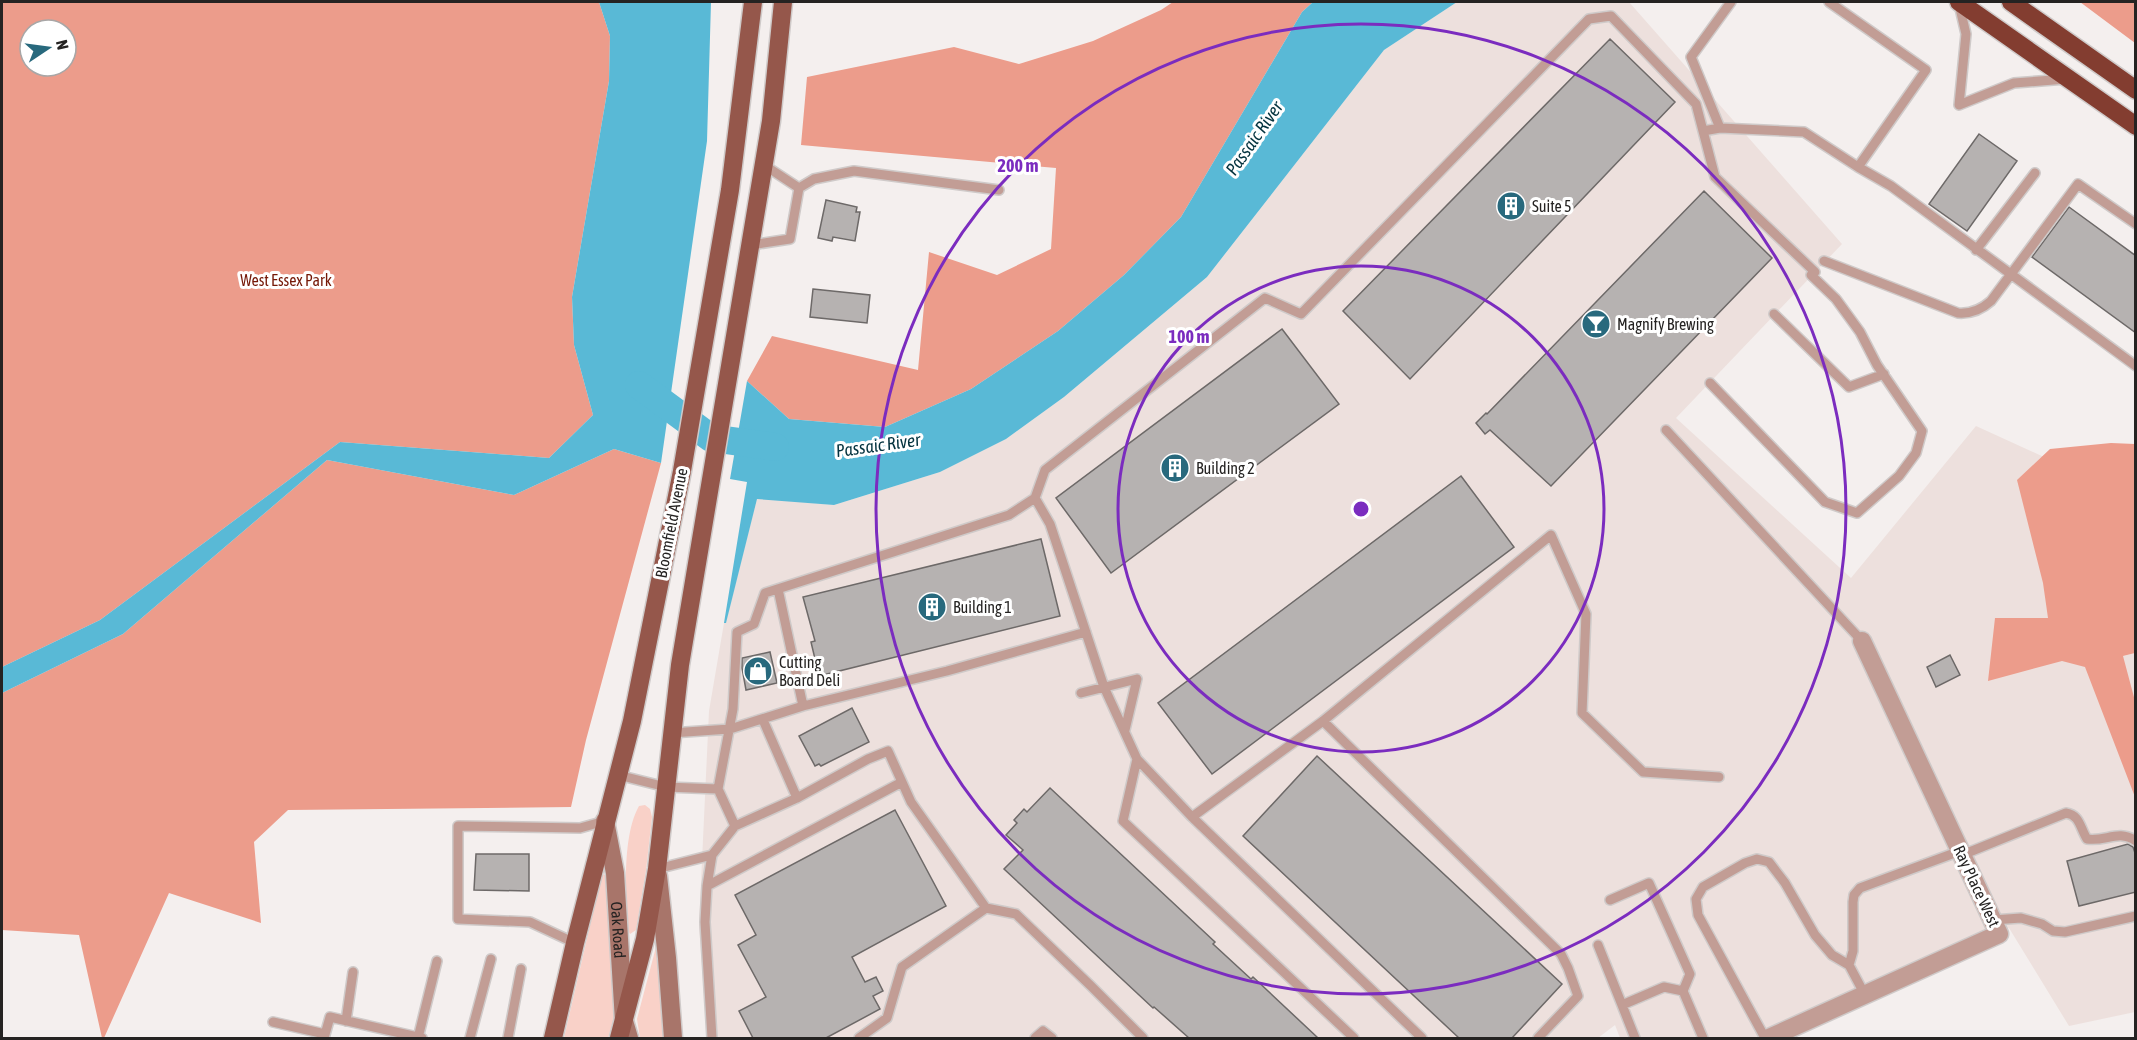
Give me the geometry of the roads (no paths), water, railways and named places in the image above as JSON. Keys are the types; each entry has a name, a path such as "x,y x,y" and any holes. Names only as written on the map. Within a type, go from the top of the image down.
{"highway":[{"path":"1958,2 2136,126"},
{"path":"2011,2 2136,90"}],"main road":[{"name":"Bloomfield Avenue","path":"553,1038 605,820 632,721 681,471 730,190 753,2"},
{"name":"Bloomfield Avenue","path":"619,1038 645,939 657,869 671,733 685,630 764,165 777,77 783,2"}],"street":[{"name":"Ray Place West","path":"1767,1038 2000,934 1862,641"},
{"name":"Oak Road","path":"605,820 615,873 624,1021 629,1038"},
{"path":"657,869 673,1038"}],"lane":[{"path":"1720,128 1691,57 1731,2"},
{"path":"1829,2 1926,70 1858,167"},
{"path":"1958,2 1966,34 1959,105 2014,83 2069,79"},
{"path":"735,826 718,789 733,709 737,632 754,624 765,593 1009,515 1035,498 1045,470 1265,298 1301,314 1589,19 1611,16 1696,104 1715,177 1813,273 1848,315 1860,332 1877,365 1922,431 1916,453 1899,476 1857,513 1825,502 1710,383"},
{"path":"1703,131 1720,128 1804,132 1891,186 2136,366"},
{"path":"764,165 799,188"},
{"path":"751,245 790,239 799,188 814,179 854,171 999,190"},
{"path":"1976,250 2035,173"},
{"path":"1824,261 1958,313 1966,314 1986,305 2078,184 2136,224"},
{"path":"1774,314 1849,387 1884,374"},
{"path":"1666,430 1862,641"},
{"path":"1035,498 1050,524 1104,687 1137,759 1192,817 1422,1038"},
{"path":"1192,817 1323,722 1551,536 1586,614 1582,713 1643,772 1719,777"},
{"path":"778,589 803,706"},
{"path":"671,733 730,729 803,706 947,671 1086,632"},
{"path":"1081,693 1137,679 1125,730"},
{"path":"763,720 797,798"},
{"path":"1323,722 1561,954 1578,996 1538,1038"},
{"path":"712,1038 705,922 712,855 735,826 797,798 868,759 888,751 911,802 986,908 1016,914 1143,1038"},
{"path":"1137,759 1123,821 1354,1038"},
{"path":"618,776 666,787 718,789"},
{"path":"707,886 902,782"},
{"path":"1849,965 1853,951 1854,895 1860,888 2066,813 2073,814 2077,818 2087,839 2095,840 2121,834 2136,841"},
{"path":"575,943 530,922 458,919 458,826 580,828 605,820"},
{"path":"657,869 712,855"},
{"path":"1767,1038 1698,915 1696,899 1703,887 1745,863 1757,859 1769,862 1785,883 1815,935 1832,955 1849,965 1865,995"},
{"path":"1610,900 1649,883 1690,974 1683,991 1703,1038"},
{"path":"859,1038 887,1018 902,967 986,908"},
{"path":"1993,920 2021,918 2042,924 2053,931 2065,932 2136,916"},
{"path":"1598,945 1635,1038"},
{"path":"470,1038 491,959"},
{"path":"273,1022 325,1036 330,1017 420,1038 437,961"},
{"path":"508,1038 521,969"},
{"path":"346,1021 354,972"},
{"path":"1622,1005 1664,987 1683,991"},
{"path":"1035,1038 1043,1031 1052,1038"}],"water":[{"path":"599,2 711,2 707,141 661,463 614,449 514,495 327,460 123,634 2,693 2,667 100,620 340,442 549,458 593,415 574,345 572,297 609,81 610,36"},
{"path":"1313,2 1457,2 1384,50 1207,277 1064,397 1006,439 940,472 834,505 757,499 726,623 724,623 747,482 730,479 747,381 789,419 885,427 971,389 1058,331 1124,275 1181,217 1302,12"}],"waterway":[{"name":"Passaic River","path":"639,385 711,438 775,447"}],"place":[{"name":"Suite 5","path":"1511,206"},
{"name":"Magnify Brewing","path":"1596,324"},
{"name":"Building 2","path":"1175,468"},
{"name":"Building 1","path":"932,607"},
{"name":"Cutting Board Deli","path":"758,671"}],"park label":[{"name":"West Essex Park","path":"286,280"}]}
